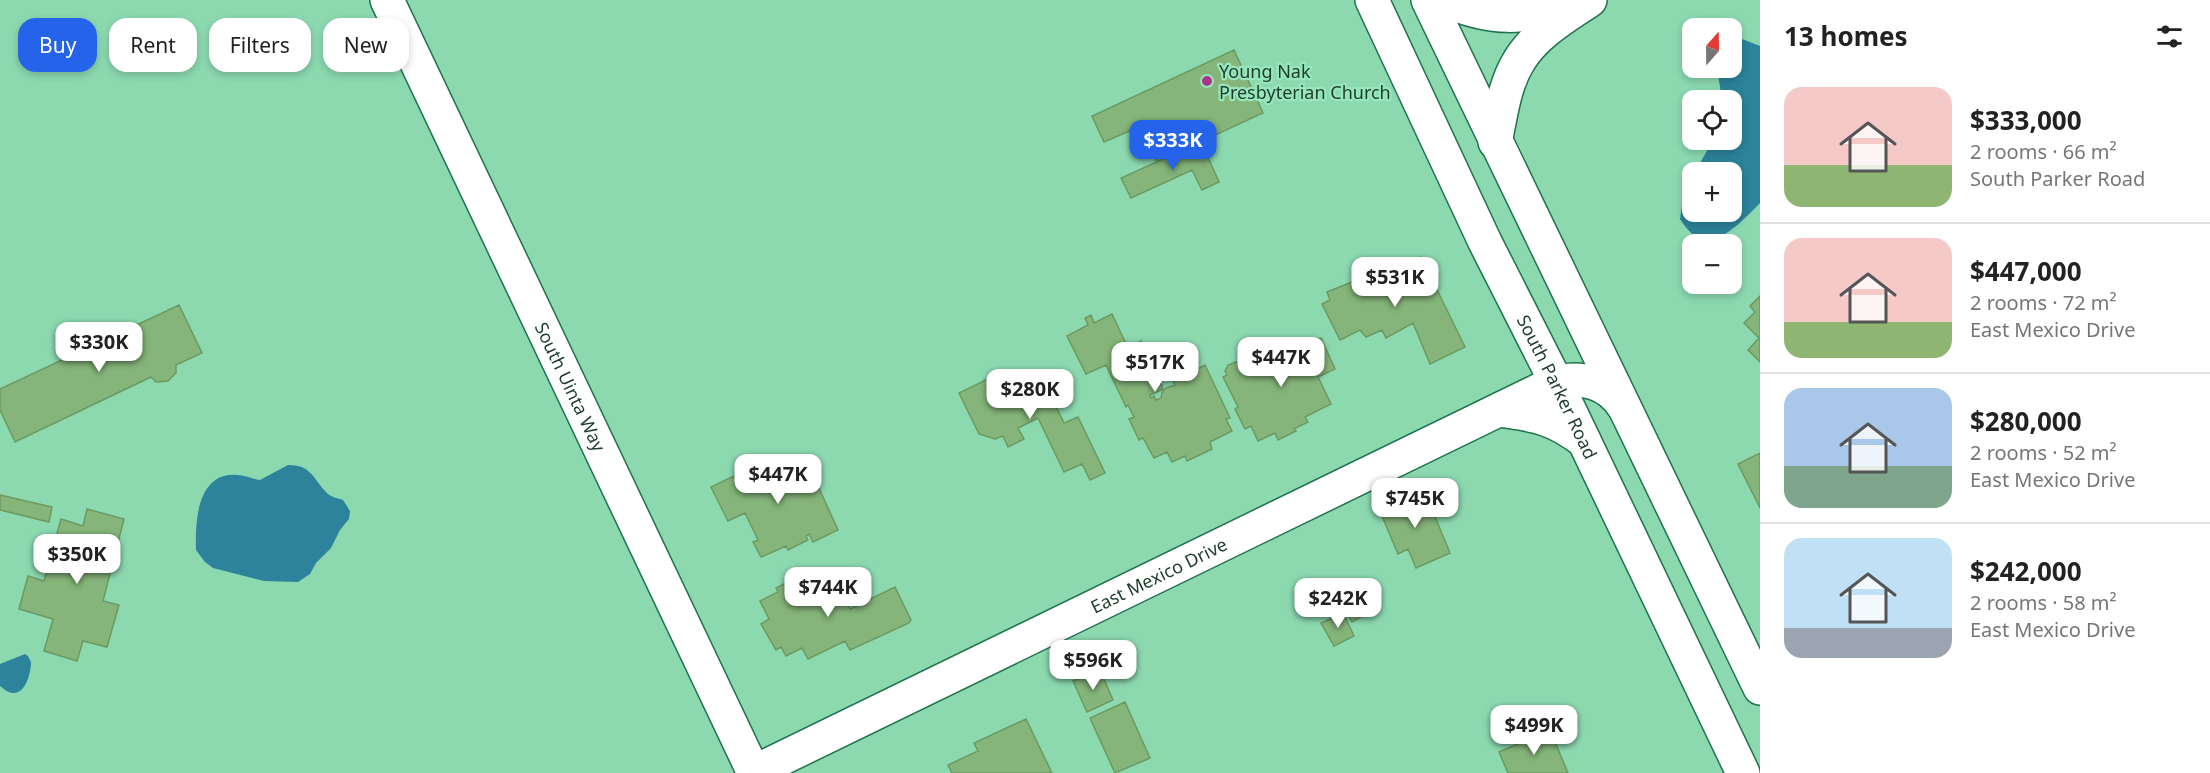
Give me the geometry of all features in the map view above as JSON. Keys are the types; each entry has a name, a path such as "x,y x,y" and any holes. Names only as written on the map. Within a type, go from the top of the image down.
{"street":[{"name":"South Uinta Way","path":"387,0 754,772"},
{"name":"South Parker Road","path":"1372,0 1485,242 1556,382 1743,773"},
{"path":"1428,0 1760,688"},
{"path":"1443,0 1472,10 1506,17 1536,14 1583,0"},
{"path":"1495,142 1505,96 1520,60 1545,31 1590,0"},
{"path":"1517,304 1546,325 1560,331 1571,332 1585,327"},
{"name":"East Mexico Drive","path":"754,772 1556,382 1573,379 1597,383 1619,399 1624,407"},
{"path":"1499,410 1552,420 1584,441"}],"water":[{"path":"1742,39 1760,46 1760,203 1742,221 1742,162 1701,162 1707,150 1742,150 1742,90 1720,90 1719,78 1742,78"},
{"path":"1682,222 1741,222 1725,234 1693,234"},
{"path":"288,465 302,467 328,494 343,500 350,511 349,519 340,530 331,548 316,563 310,574 298,582 264,581 213,568 205,562 196,550 196,526 201,501 206,490 224,476 240,475 260,480"},
{"path":"25,654 31,662 27,682 18,692 9,692 0,686 0,664"}],"building":[{"name":"Young Nak Presbyterian Church","path":"1234,50 1263,113 1157,162 1141,126 1104,142 1092,116"},
{"path":"1201,142 1219,182 1202,190 1192,170 1131,198 1121,178"},
{"path":"1421,257 1465,347 1430,364 1413,323 1386,338 1382,330 1366,337 1360,330 1340,340 1322,304 1330,300 1327,292 1367,276 1364,270 1385,261 1389,269"},
{"path":"1760,296 1760,362 1748,350 1759,338 1744,323 1755,312 1750,306"},
{"path":"179,305 202,353 176,365 176,373 168,381 156,382 151,377 15,442 0,410 0,389"},
{"path":"1112,314 1128,348 1141,341 1143,346 1148,343 1164,376 1159,379 1163,389 1150,395 1151,398 1154,396 1156,400 1161,398 1166,388 1175,385 1173,381 1205,365 1230,418 1226,419 1232,431 1210,442 1212,449 1187,461 1185,456 1172,462 1167,452 1154,458 1143,438 1139,440 1129,419 1134,417 1128,405 1126,407 1106,365 1086,374 1067,336 1088,325 1085,318 1091,315 1094,323"},
{"path":"1321,338 1335,369 1318,377 1331,404 1305,417 1308,422 1294,429 1296,431 1278,440 1275,433 1258,441 1251,426 1245,429 1235,409 1238,407 1223,377 1227,375 1225,371 1228,365 1236,362 1243,364 1245,368 1266,359 1266,352 1283,344 1288,347 1303,340 1305,345"},
{"path":"1040,373 1064,423 1078,417 1105,473 1090,480 1082,464 1064,472 1038,418 1018,428 1024,439 1008,447 1003,436 995,439 979,434 959,393 992,377 997,387 1019,376 1022,382"},
{"path":"1760,453 1760,508 1738,464"},
{"path":"804,457 815,474 813,475 838,530 813,542 809,534 806,536 808,540 788,550 786,546 761,557 753,542 758,540 745,513 728,521 711,487 763,462 769,474"},
{"path":"1424,490 1450,553 1416,568 1408,549 1398,554 1379,509"},
{"path":"0,495 52,507 49,522 0,510"},
{"path":"87,509 124,519 103,601 119,605 107,647 83,641 77,661 44,651 53,619 19,609 28,576 44,581 61,519 83,526"},
{"path":"816,574 825,592 839,585 850,609 895,587 911,620 909,623 850,650 845,641 808,659 802,648 786,656 781,647 776,650 761,624 769,619 760,601 778,592 776,588 794,579 796,583"},
{"path":"1364,579 1378,608 1352,622 1337,593"},
{"path":"1343,613 1354,636 1334,646 1321,623"},
{"path":"1100,670 1113,700 1087,712 1073,681"},
{"path":"1125,702 1150,758 1115,773 1090,718"},
{"path":"1026,719 1052,773 952,773 948,765 978,751 974,743"},
{"path":"1550,730 1568,773 1508,773 1499,752"}],"place":[{"name":"Young Nak Presbyterian Church","path":"1207,81"}]}
